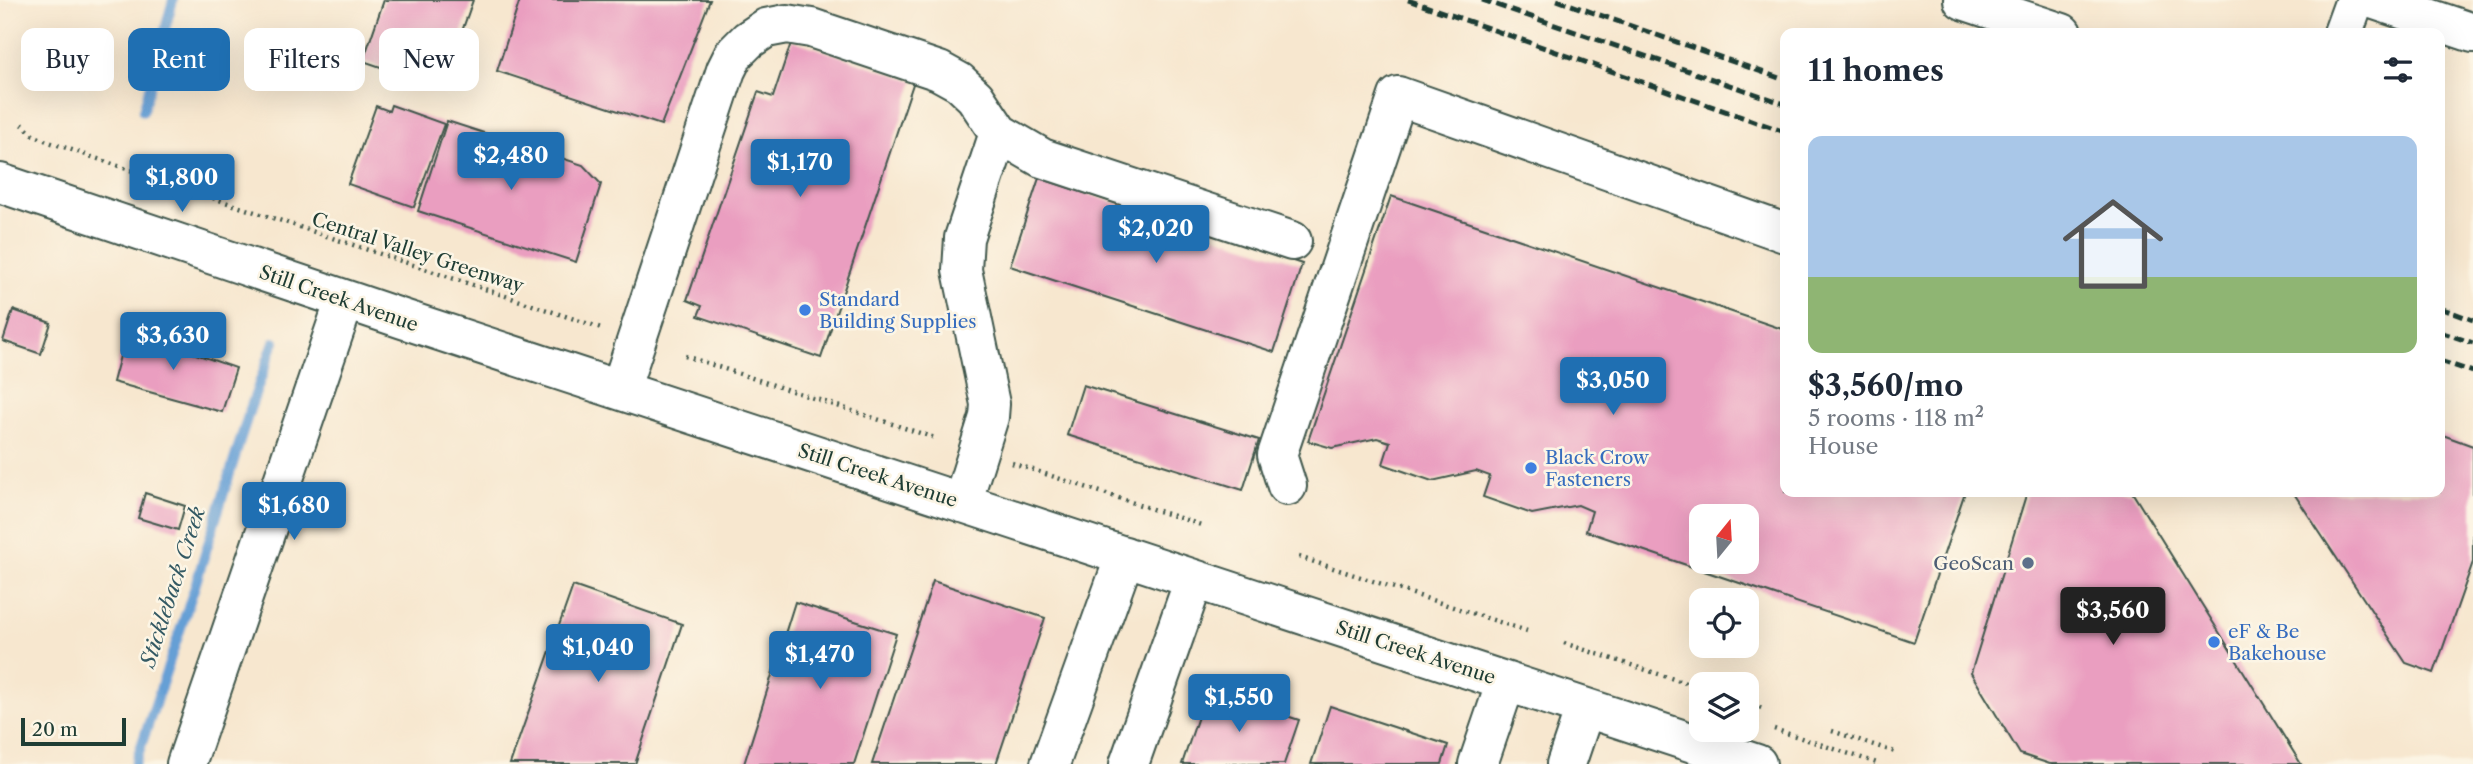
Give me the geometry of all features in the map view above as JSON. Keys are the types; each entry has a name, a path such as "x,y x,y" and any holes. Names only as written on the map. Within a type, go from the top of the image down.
{"street":[{"path":"1963,0 2047,28"},
{"path":"2345,28 2355,0"},
{"path":"2375,0 2473,33"},
{"path":"620,390 726,70 734,54 766,28 788,24 811,28 939,71 959,82 975,97 999,133 1042,158 1292,241"},
{"path":"1287,486 1277,455 1398,96 1780,231"},
{"path":"962,503 990,456 990,404 962,270 962,255 964,238 999,133"},
{"name":"Still Creek Avenue","path":"0,183 345,300 1756,764"},
{"path":"186,764 345,300"},
{"path":"1051,764 1125,556"},
{"path":"1129,764 1194,579"},
{"path":"1478,764 1506,682"},
{"path":"1566,764 1585,708"}],"path":[{"path":"22,124 33,135 49,142 176,186"},
{"name":"Central Valley Greenway","path":"213,198 614,332"},
{"path":"685,356 935,438"},
{"path":"990,456 1204,526"},
{"path":"1298,557 1527,631"},
{"path":"1564,643 1689,684"},
{"path":"1759,707 1765,709"},
{"path":"1769,727 1880,764"},
{"path":"1832,731 1898,753"}],"building":[{"path":"384,0 473,0 463,28 379,28 379,66 365,62"},
{"path":"520,0 710,0 661,125 497,71"},
{"path":"792,40 914,81 821,358 698,316 702,306 687,300 758,92 773,97"},
{"path":"391,105 444,124 414,207 348,184 376,106 389,111"},
{"path":"447,121 583,165 601,184 576,262 418,211"},
{"path":"1039,178 1302,264 1274,352 1010,266"},
{"path":"1391,196 1780,328 1780,497 1963,497 1914,642 1713,574 1759,574 1759,504 1689,504 1689,566 1586,531 1592,511 1578,505 1532,514 1483,497 1490,476 1476,471 1432,481 1383,464 1390,442 1377,438 1332,448 1308,441"},
{"path":"13,310 51,323 41,354 3,341"},
{"path":"127,330 236,368 222,412 113,382"},
{"path":"1083,385 1259,440 1243,490 1067,435"},
{"path":"2445,436 2473,446 2473,562 2434,673 2406,663 2296,497 2445,497"},
{"path":"145,493 185,506 178,530 138,518"},
{"path":"2025,497 2135,497 2301,764 2050,764 2020,754 1971,673"},
{"path":"933,581 1045,618 996,764 872,764"},
{"path":"573,586 682,624 635,764 510,764"},
{"path":"795,602 896,634 854,764 744,764"},
{"path":"1207,690 1299,720 1284,764 1182,764"},
{"path":"1330,706 1448,745 1442,764 1311,764"}],"waterway":[{"name":"Stickleback Creek","path":"143,111 173,0"},
{"name":"Stickleback Creek","path":"135,764 274,342"}],"railway":[{"path":"1408,0 1780,130"},
{"path":"1482,0 1780,102"},
{"path":"1557,0 1780,78"},
{"path":"2445,310 2473,320"},
{"path":"2445,334 2473,343"},
{"path":"2445,363 2473,372"}],"place":[{"name":"Standard Building Supplies","path":"805,310"},
{"name":"Black Crow Fasteners","path":"1531,468"},
{"name":"GeoScan","path":"2028,563"},
{"name":"eF & Be Bakehouse","path":"2214,642"}]}
